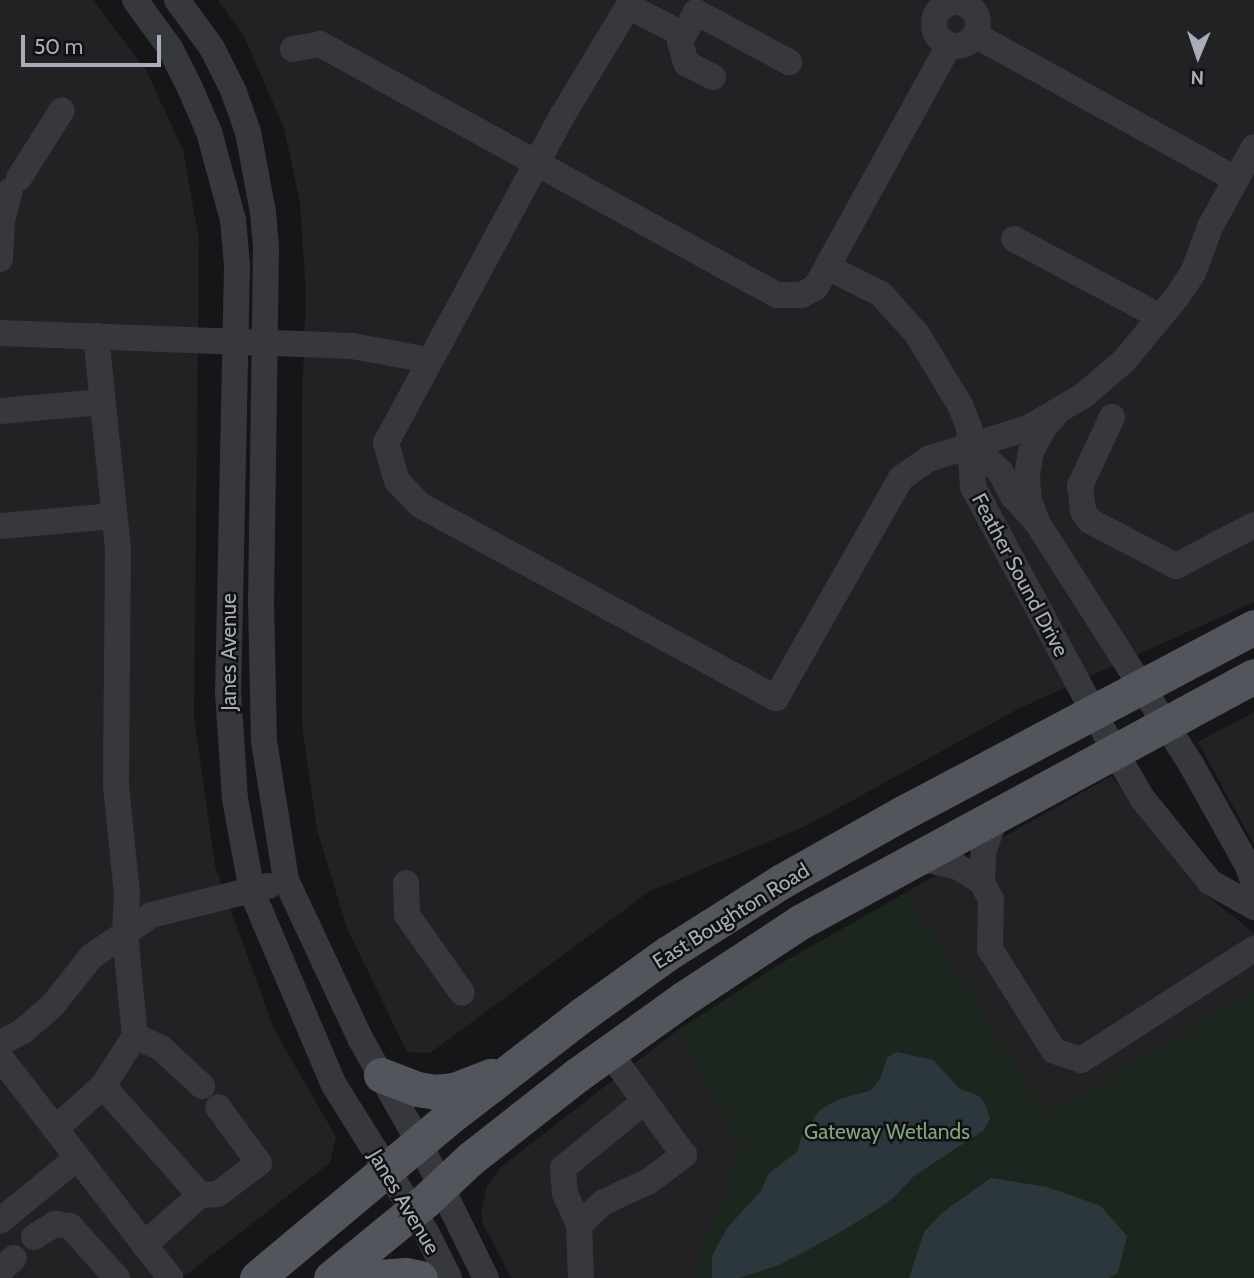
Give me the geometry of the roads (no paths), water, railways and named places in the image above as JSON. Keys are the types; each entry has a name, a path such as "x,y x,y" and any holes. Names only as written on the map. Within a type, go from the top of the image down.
{"main road":[{"name":"East Boughton Road","path":"257,1278 419,1142 668,953 782,881 1254,626"},
{"name":"East Boughton Road","path":"331,1278 442,1187 470,1159 609,1052 800,922 1254,676"},
{"path":"381,1075 417,1089 435,1092 454,1090 514,1068"},
{"path":"365,1278 400,1275 419,1278"}],"street":[{"name":"Janes Avenue","path":"135,0 170,48 190,88 222,173 233,220 237,266 228,691 235,799 251,892 334,1085 384,1171 427,1234 449,1278"},
{"name":"Janes Avenue","path":"177,0 212,48 248,132 263,212 261,600 264,741 286,880 313,943 419,1142 486,1278"},
{"path":"958,1 971,7 978,20 975,35 964,45 949,45 937,37 933,23 938,10 958,1"},
{"path":"684,35 630,3 535,165 386,443 397,481 420,505 776,698 901,478 928,459 1007,437 1058,411 1083,396 1124,361 1193,273 1210,227 1254,147"},
{"path":"713,77 686,63 680,42 696,12 789,62"},
{"path":"975,35 1236,179"},
{"path":"293,49 320,44 535,165 777,295 802,295 816,287 949,45"},
{"path":"0,259 2,219 15,185 62,110"},
{"path":"1014,239 1161,317"},
{"path":"827,267 881,294 900,312 917,334 960,405 969,427 972,445"},
{"path":"0,333 234,344 352,346 429,360"},
{"path":"55,1129 103,1086 135,1036 125,933 127,893 116,787 118,549 96,336"},
{"path":"0,411 103,402"},
{"path":"1038,524 1029,501 1029,464 1042,429 1058,411"},
{"path":"1112,417 1080,486 1083,511 1090,521 1177,566 1254,525"},
{"name":"Feather Sound Drive","path":"972,445 1000,471 1013,496 1038,524 1192,766 1248,866 1254,884"},
{"name":"Feather Sound Drive","path":"972,445 973,487 1092,712 1143,798 1210,882 1254,907"},
{"path":"0,526 114,516"},
{"path":"996,816 984,849 982,882 991,900 990,949 1054,1051 1081,1060 1254,949"},
{"path":"920,858 958,867 982,882"},
{"path":"0,1043 22,1032 52,1006 91,957 151,915 251,892 286,880"},
{"path":"406,884 407,915 462,993"},
{"path":"135,1036 161,1048 210,1096 259,1163 218,1194 200,1195 144,1245"},
{"path":"579,1225 604,1202 649,1181 684,1155 609,1052"},
{"path":"0,1057 170,1278"},
{"path":"103,1086 200,1195"},
{"path":"581,1278 579,1225 565,1193 562,1168 645,1101"},
{"path":"0,1221 77,1158"},
{"path":"34,1237 55,1224 70,1226 117,1278"}],"park label":[{"name":"Gateway Wetlands","path":"887,1132"}]}
